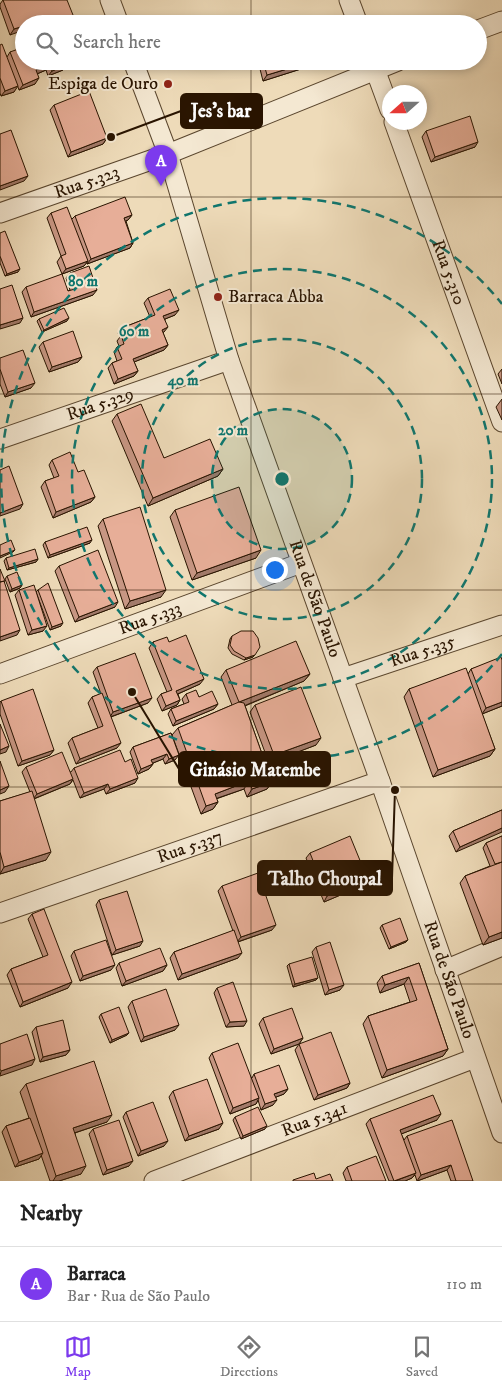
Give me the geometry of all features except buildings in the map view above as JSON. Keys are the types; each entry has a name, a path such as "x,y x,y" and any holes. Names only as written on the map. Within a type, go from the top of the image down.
{"street":[{"path":"110,0 116,15"},
{"path":"349,0 355,15"},
{"path":"487,27 502,21"},
{"name":"Rua de São Paulo","path":"136,70 168,154 229,360 380,781 502,1132"},
{"name":"Rua 5.323","path":"0,213 168,154 364,70"},
{"path":"375,70 382,89"},
{"name":"Rua 5.310","path":"397,130 502,422"},
{"name":"Rua 5.329","path":"0,439 229,360"},
{"name":"Rua 5.333","path":"0,674 301,563"},
{"name":"Rua 5.335","path":"343,678 502,625"},
{"name":"Rua 5.337","path":"0,913 380,781"},
{"path":"445,970 502,946"},
{"name":"Rua 5.341","path":"154,1181 475,1058"}],"place":[{"name":"Espiga de Ouro","path":"168,84"},
{"name":"Jes's bar","path":"111,137"},
{"name":"Barraca","path":"161,186"},
{"name":"Barraca Abba","path":"218,297"},
{"name":"Ginásio Matembe","path":"132,692"},
{"name":"Talho Choupal","path":"395,790"}]}
